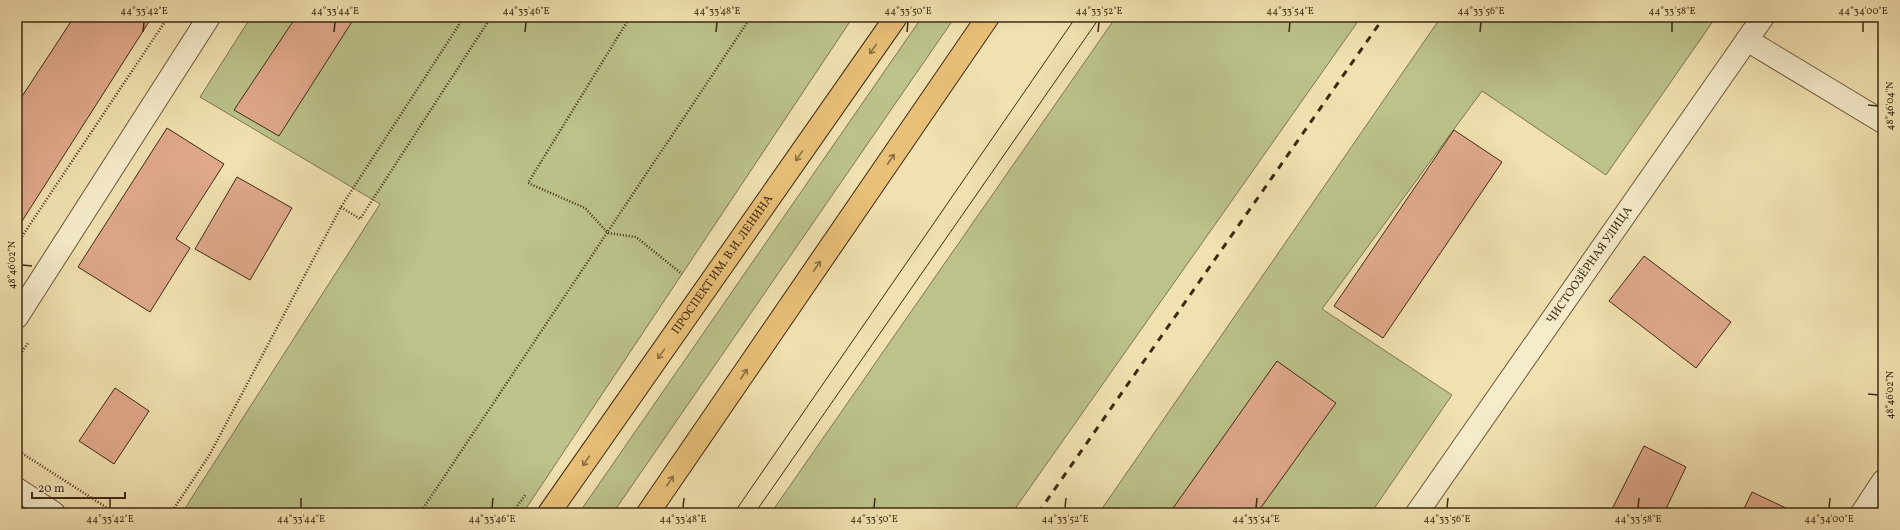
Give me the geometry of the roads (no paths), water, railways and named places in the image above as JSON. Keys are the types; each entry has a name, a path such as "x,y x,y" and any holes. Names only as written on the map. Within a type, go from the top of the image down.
{"main road":[{"name":"ПРОСПЕКТ ИМ. В.И. ЛЕНИНА","path":"550,513 896,17"},
{"path":"648,513 988,17"}],"street":[{"path":"17,317 209,17"},
{"name":"ЧИСТООЗЁРНАЯ УЛИЦА","path":"1417,513 1763,17"},
{"path":"1747,40 1883,122"},
{"path":"1862,513 1883,481"},
{"path":"17,489 54,513"}],"tram line":[{"path":"734,513 1076,17"},
{"path":"755,513 1100,17"}],"railway":[{"path":"1038,513 1384,17"}]}
